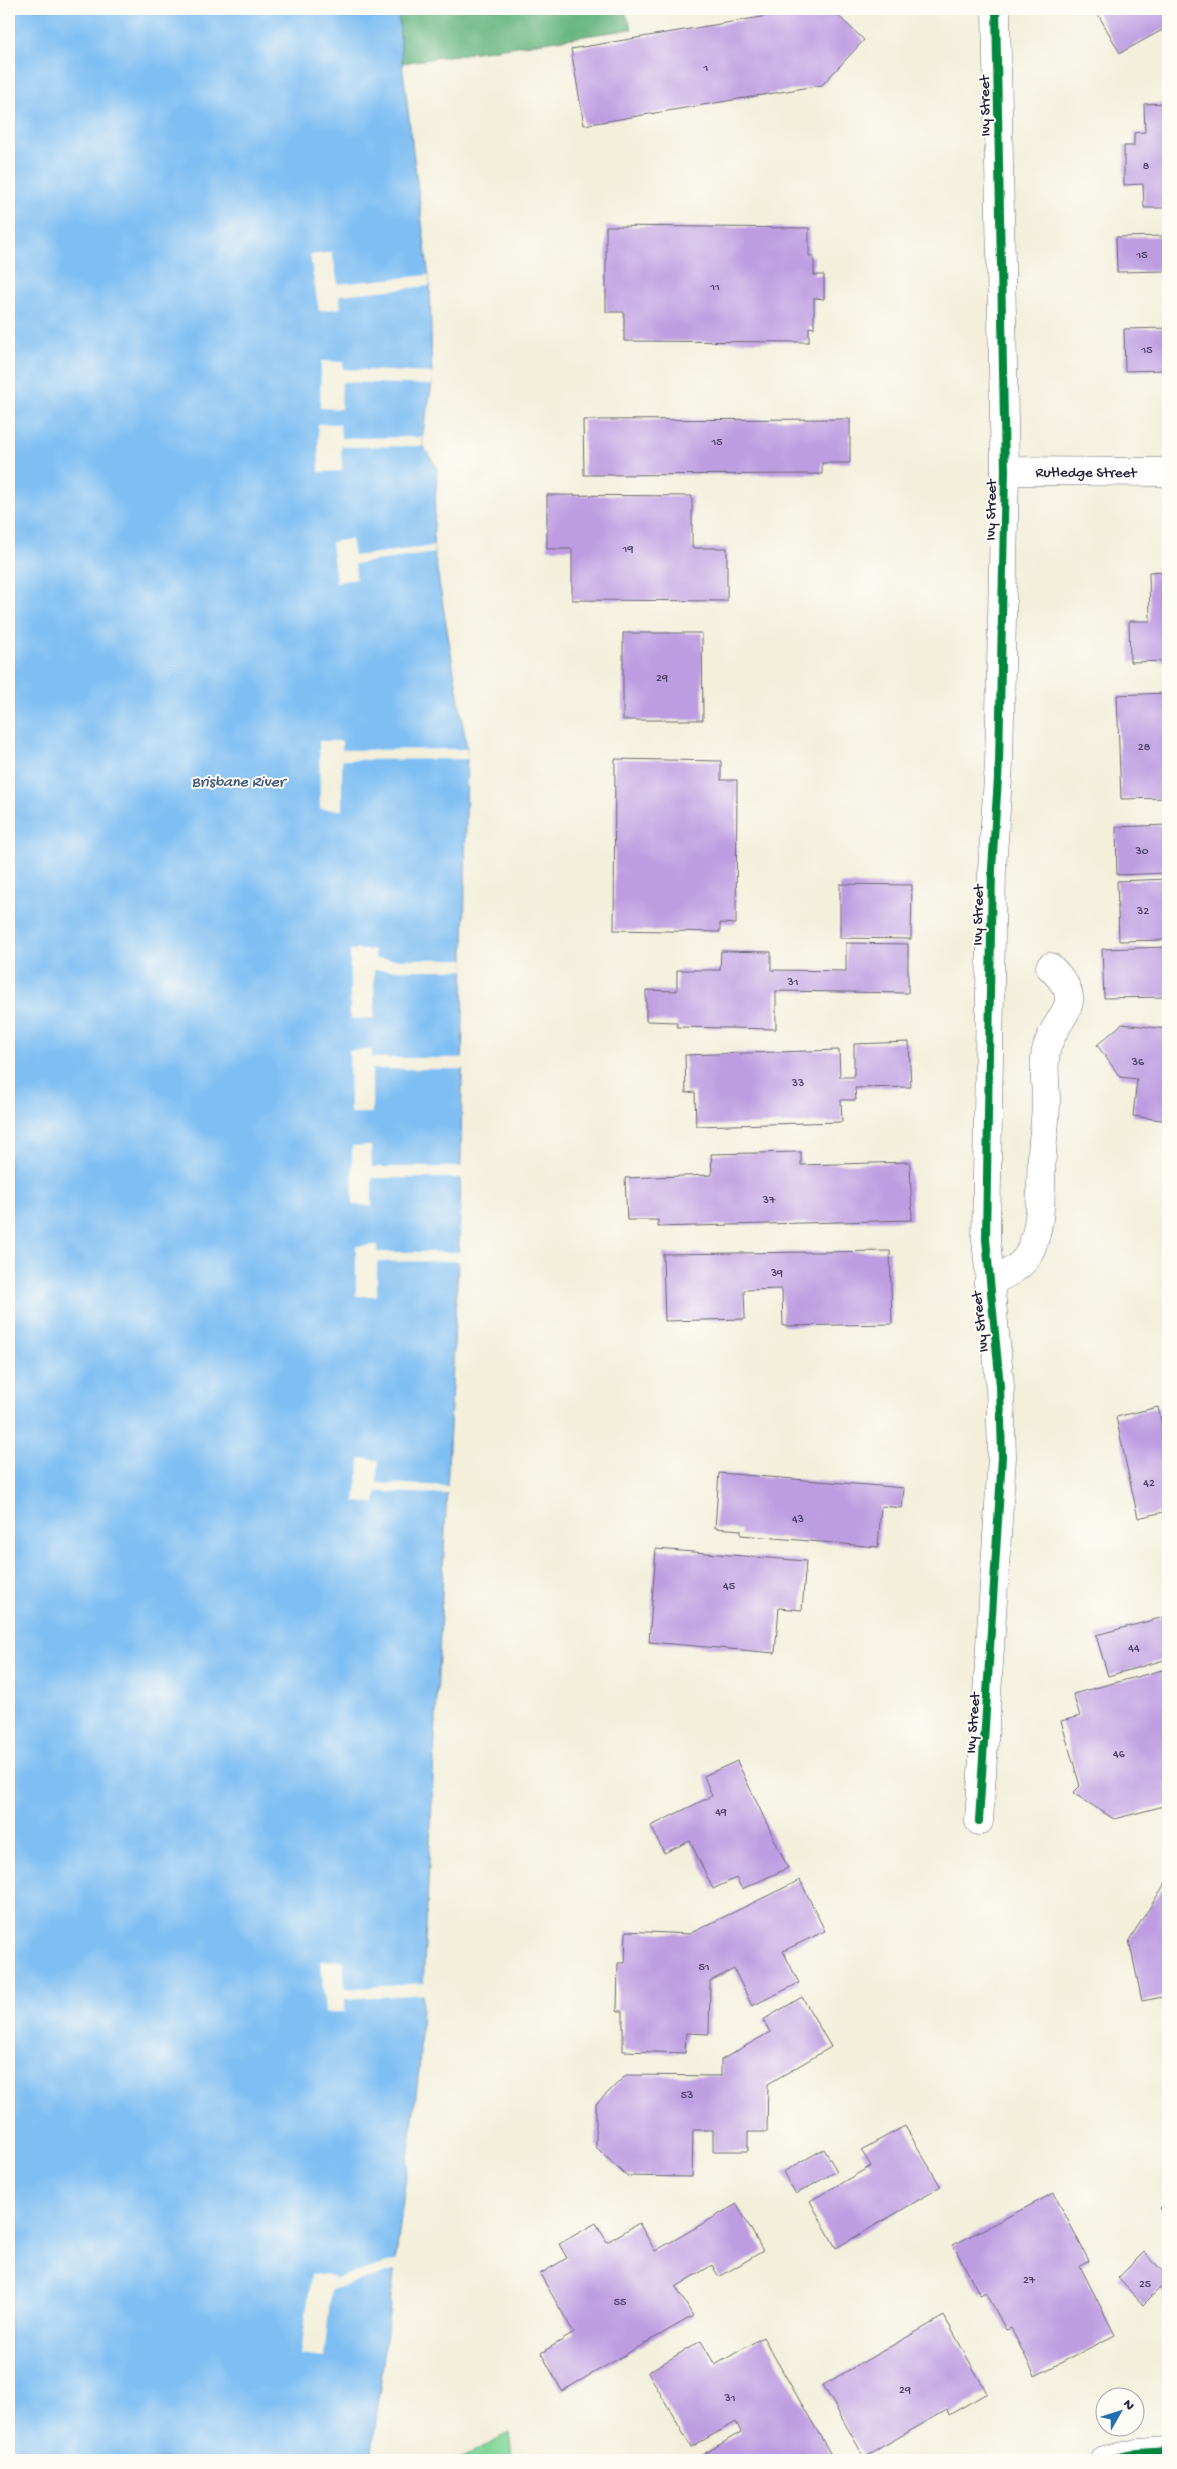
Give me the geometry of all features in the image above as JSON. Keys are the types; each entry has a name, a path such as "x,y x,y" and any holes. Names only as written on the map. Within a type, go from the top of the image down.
{"street":[{"name":"Ivy Street","path":"979,1821 1002,1465 1000,1386 988,1284 986,1238 991,894 999,763 1004,472 996,9"},
{"name":"Rutledge Street","path":"1004,472 1168,472"},
{"name":"Ivy Street","path":"988,1284 1006,1275 1023,1261 1035,1235 1046,1106 1045,1057 1050,1041 1065,1015 1069,998 1064,982 1050,967"},
{"path":"1105,2460 1138,2453 1168,2451"}],"green space":[{"path":"398,9 624,9 632,29 402,63"},
{"path":"510,2432 513,2460 458,2460"}],"water":[{"name":"Brisbane River","path":"9,9 398,9 402,63 430,286 432,385 422,437 423,446 437,468 433,546 467,749 460,1219 419,2070 371,2460 9,2460"}],"pier":[{"path":"332,252 338,284 429,275 430,286 339,295 341,308 319,311 310,255"},
{"path":"321,361 343,362 343,369 433,373 432,385 342,382 341,409 320,408"},
{"path":"318,424 340,424 341,438 422,437 423,446 341,447 342,471 319,472"},
{"path":"351,539 354,556 433,546 434,553 355,564 356,579 336,582 331,542"},
{"path":"319,741 342,741 342,750 467,749 468,759 342,760 342,810 320,809"},
{"path":"350,950 374,950 375,959 464,959 464,970 374,970 374,1018 350,1019"},
{"path":"349,1050 372,1050 372,1058 465,1058 465,1069 372,1069 372,1113 350,1113"},
{"path":"352,1146 371,1146 372,1167 463,1167 463,1178 372,1178 372,1206 353,1205"},
{"path":"377,1245 377,1252 461,1252 460,1261 377,1262 377,1296 356,1296 356,1246"},
{"path":"360,1458 379,1460 377,1483 449,1486 449,1494 377,1492 375,1503 355,1502"},
{"path":"343,1960 345,1989 425,1983 425,1994 345,1999 345,2012 325,2013 321,1961"},
{"path":"398,2260 397,2270 331,2290 324,2358 301,2355 311,2274 333,2276 333,2279"}],"building":[{"path":"789,9 831,9 864,40 822,85 584,125 571,49 785,13"},
{"path":"1095,9 1168,9 1168,27 1120,53"},
{"path":"1168,103 1168,208 1144,208 1143,184 1124,185 1124,146 1134,146 1134,133 1145,132 1144,104"},
{"path":"606,226 809,228 809,256 814,256 814,275 824,275 824,299 814,298 814,328 809,327 809,342 624,341 624,312 606,312"},
{"path":"1168,236 1168,271 1117,272 1116,237"},
{"path":"1168,328 1168,370 1125,371 1124,329"},
{"path":"850,419 850,463 822,463 822,474 584,475 583,420"},
{"path":"547,495 692,496 692,548 727,548 727,601 572,600 572,549 547,549"},
{"path":"1168,571 1168,661 1130,662 1129,621 1150,621 1149,572"},
{"path":"623,633 702,633 703,720 623,720"},
{"path":"1168,693 1168,798 1121,799 1117,695"},
{"path":"615,759 721,761 721,780 737,780 736,924 720,923 720,932 614,930"},
{"path":"1168,825 1168,873 1117,875 1116,827"},
{"path":"1168,879 1168,940 1119,941 1117,881"},
{"path":"840,884 912,885 911,939 840,938"},
{"path":"846,943 908,944 908,993 776,991 776,1029 677,1027 677,1022 646,1021 646,990 677,991 677,970 720,970 721,951 771,952 771,970 846,971"},
{"path":"1168,947 1168,997 1104,998 1102,949"},
{"path":"1122,1024 1168,1029 1168,1121 1133,1116 1137,1079 1120,1077 1097,1045"},
{"path":"909,1042 911,1087 855,1088 856,1100 841,1100 842,1122 696,1126 695,1092 686,1093 685,1055 839,1050 840,1077 854,1077 854,1044"},
{"path":"801,1152 801,1165 910,1162 912,1220 658,1227 658,1220 627,1220 625,1178 712,1175 711,1154"},
{"path":"890,1251 892,1324 783,1326 782,1289 744,1290 745,1319 665,1321 663,1254"},
{"path":"1158,1407 1168,1454 1168,1511 1138,1518 1116,1417"},
{"path":"719,1473 904,1488 902,1508 881,1506 878,1547 741,1535 741,1530 715,1528"},
{"path":"656,1549 806,1561 802,1610 779,1608 775,1653 649,1642"},
{"path":"1168,1616 1168,1659 1108,1676 1096,1635"},
{"path":"1166,1669 1168,1675 1168,1805 1114,1819 1073,1793 1080,1786 1061,1721 1080,1716 1073,1694"},
{"path":"737,1761 788,1868 742,1889 736,1878 713,1889 690,1841 664,1853 651,1826 712,1796 704,1776"},
{"path":"1168,1879 1168,1996 1142,2001 1129,1940"},
{"path":"800,1880 825,1931 783,1951 799,1983 752,2006 734,1969 710,1981 709,2034 686,2033 685,2053 623,2051 623,2011 617,2011 618,1963 625,1963 626,1931 689,1934"},
{"path":"802,1997 831,2047 768,2084 767,2132 748,2132 748,2151 713,2151 713,2130 693,2130 692,2177 626,2176 596,2147 596,2104 626,2075 721,2076 721,2060 770,2032 763,2020"},
{"path":"905,2126 941,2187 836,2248 810,2201 871,2166 861,2150"},
{"path":"824,2149 837,2171 796,2194 783,2172"},
{"path":"1054,2193 1089,2261 1080,2266 1115,2335 1035,2376 1011,2328 1006,2330 986,2292 980,2295 953,2245"},
{"path":"1168,2200 1168,2216 1160,2208"},
{"path":"737,2204 763,2251 719,2277 712,2265 676,2287 693,2316 562,2391 541,2353 574,2333 540,2274 567,2258 559,2244 596,2223 607,2242 639,2223 655,2251"},
{"path":"1144,2252 1168,2277 1168,2296 1160,2288 1143,2305 1118,2278"},
{"path":"944,2316 987,2393 949,2415 947,2410 864,2457 823,2385"},
{"path":"763,2337 834,2460 699,2460 697,2458 741,2432 736,2422 691,2447 648,2372 701,2341 715,2365"}],"cycle path":[{"path":"979,1821 1002,1457 1000,1386 986,1239 992,869 999,763 1005,471 996,9"},
{"path":"1105,2460 1138,2453 1168,2451"}]}
